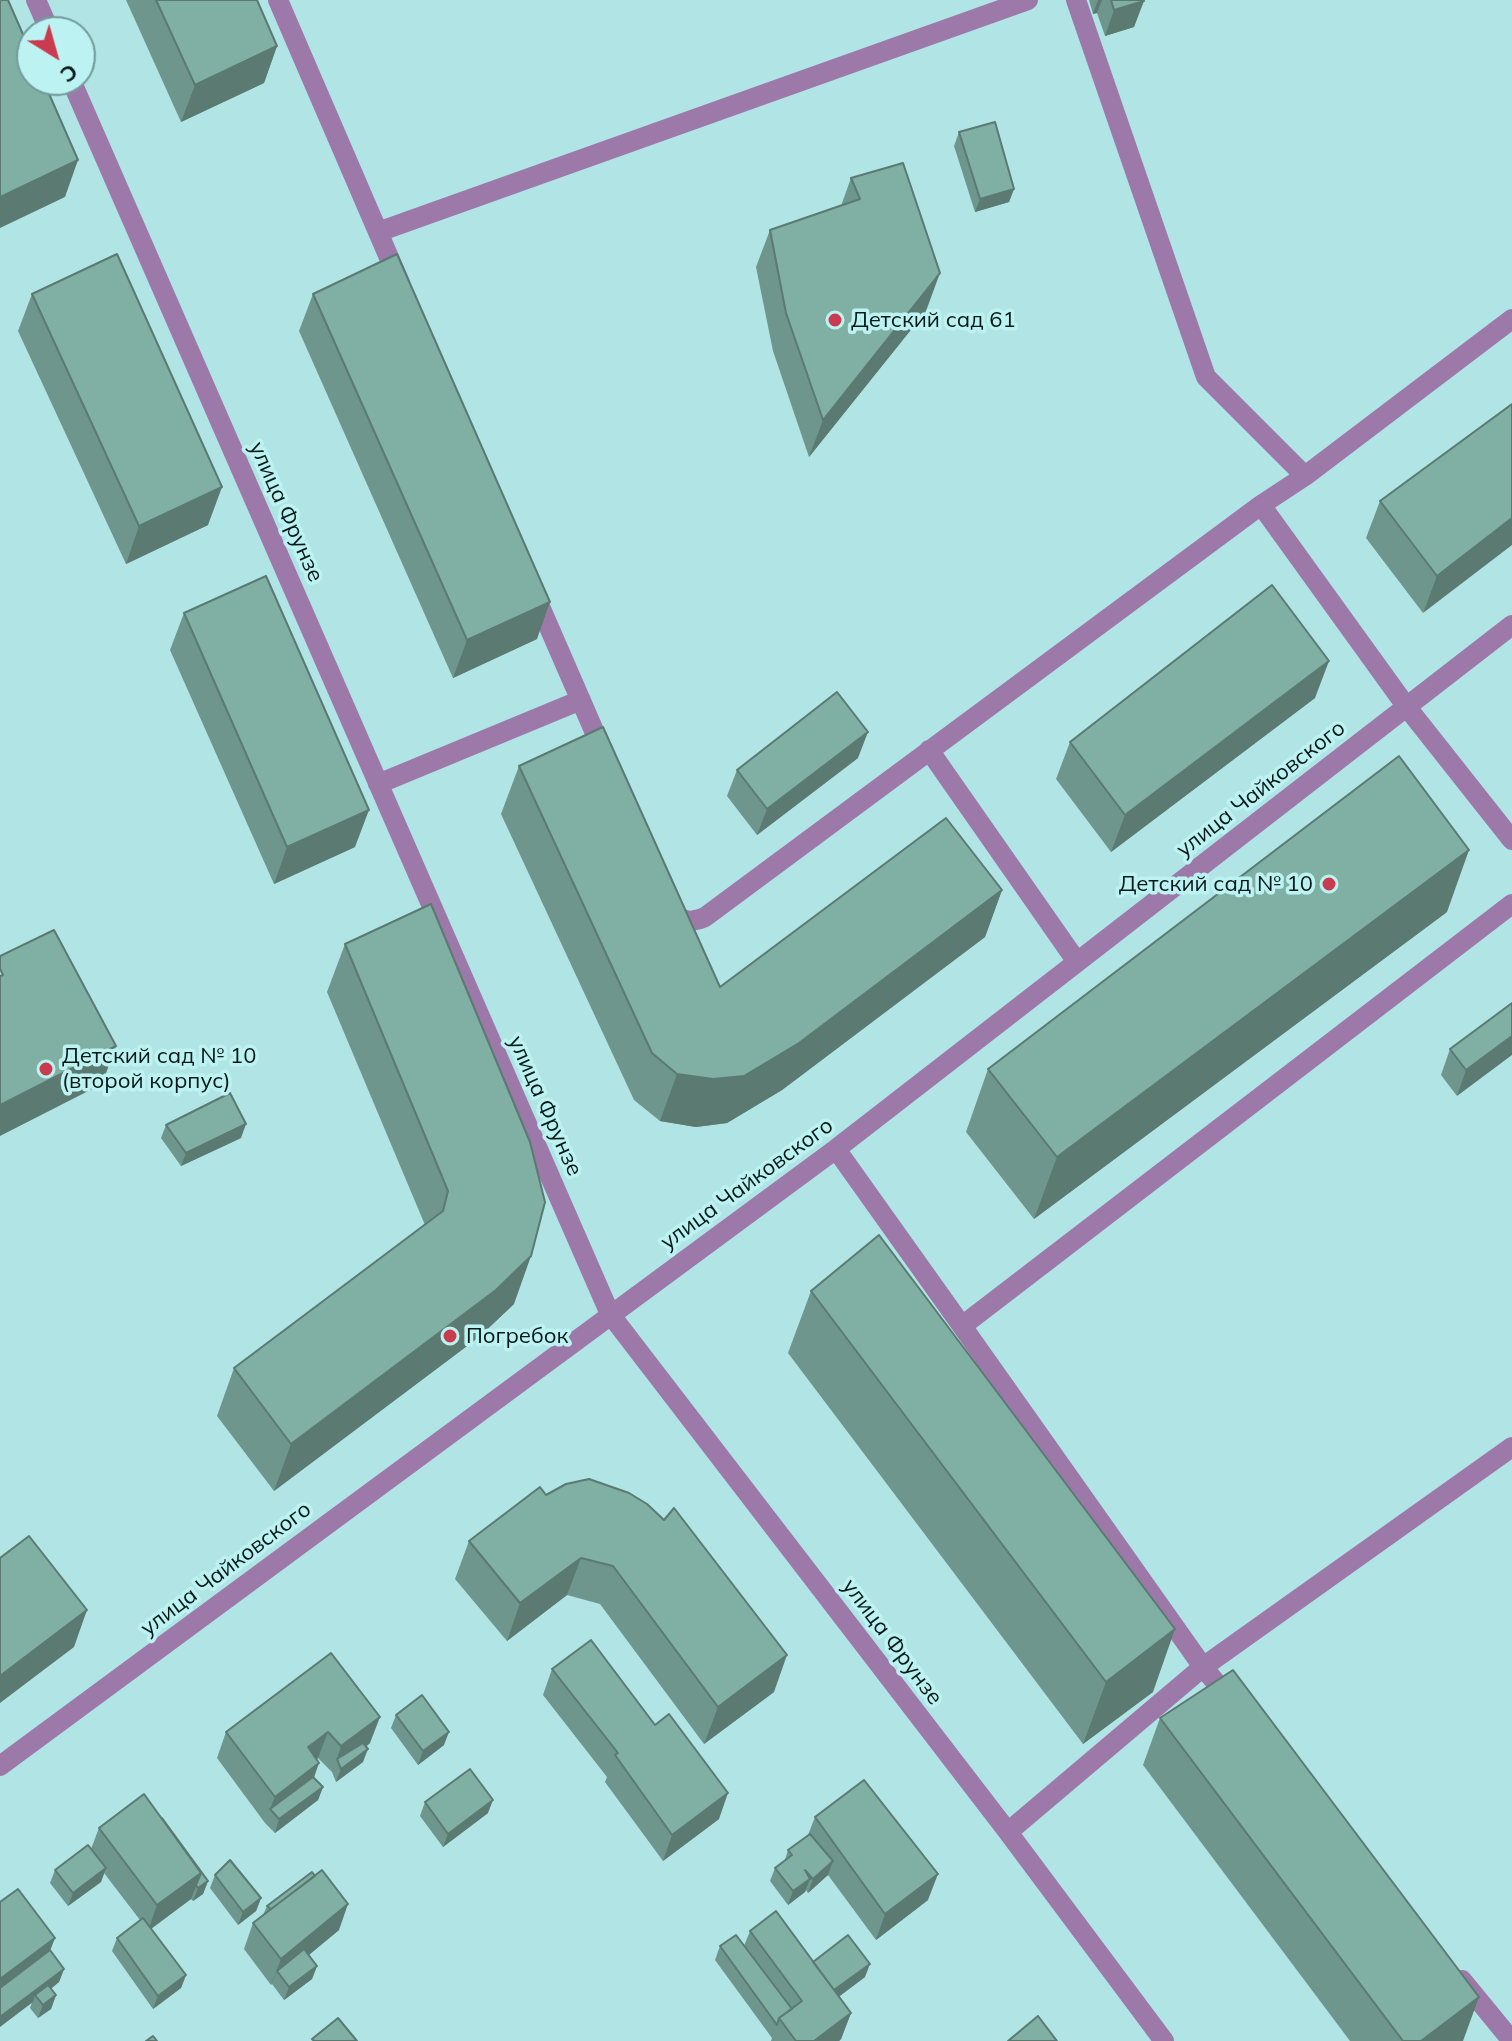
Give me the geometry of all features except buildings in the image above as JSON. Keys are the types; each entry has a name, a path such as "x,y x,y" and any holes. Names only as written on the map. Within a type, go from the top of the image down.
{"street":[{"path":"278,0 410,305"},
{"path":"378,232 1028,0"},
{"path":"1076,0 1206,377 1305,476"},
{"name":"улица Фрунзе","path":"78,96 610,1314 1008,1832 1164,2041"},
{"path":"664,894 670,908 685,921 705,917 1261,505 1305,476 1512,319"},
{"path":"1261,505 1406,706 1512,840"},
{"path":"530,583 610,769"},
{"name":"улица Чайковского","path":"0,1766 836,1149 1512,625"},
{"path":"378,784 581,700"},
{"path":"929,750 1077,962"},
{"path":"962,1326 1512,904"},
{"path":"836,1149 1203,1667 1243,1715"},
{"path":"1008,1832 1203,1667 1512,1447"},
{"path":"1452,1968 1512,2041"}],"place":[{"name":"Детский сад 61","path":"835,320"},
{"name":"Детский сад № 10","path":"1329,884"},
{"name":"Детский сад № 10 (второй корпус)","path":"46,1069"},
{"name":"Погребок","path":"450,1336"}]}
